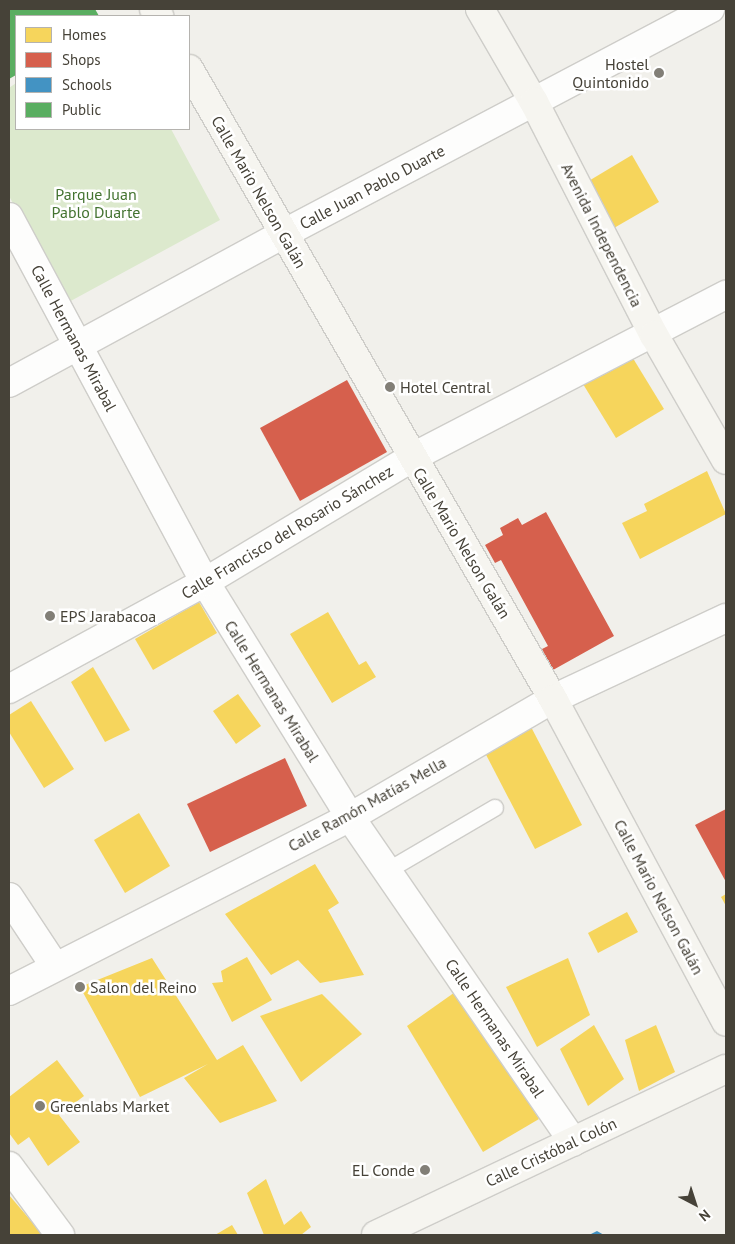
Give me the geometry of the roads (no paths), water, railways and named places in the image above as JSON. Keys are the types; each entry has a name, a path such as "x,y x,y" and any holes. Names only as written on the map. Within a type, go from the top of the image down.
{"street":[{"name":"Avenida Independencia","path":"480,9 534,102 654,335 726,460"},
{"name":"Calle Juan Pablo Duarte","path":"9,383 283,234 710,9"},
{"name":"Calle Mario Nelson Galán","path":"190,71 411,458 553,699 726,1022"},
{"name":"Calle Hermanas Mirabal","path":"12,229 78,346 205,582 350,817 573,1142"},
{"name":"Calle Francisco del Rosario Sánchez","path":"9,689 205,582 411,458 654,335 726,295"},
{"name":"Calle Ramón Matías Mella","path":"9,991 54,965 350,817 553,699 726,618"},
{"path":"9,897 54,965"},
{"name":"Calle Cristóbal Colón","path":"376,1235 726,1069"},
{"path":"9,1166 60,1235"}],"lane":[{"path":"387,871 495,808"}],"place":[{"name":"Hostel Quintonido","path":"659,73"},
{"name":"Hotel Central","path":"390,387"},
{"name":"EPS Jarabacoa","path":"50,616"},
{"name":"Salon del Reino","path":"80,987"},
{"name":"Greenlabs Market","path":"40,1106"},
{"name":"EL Conde","path":"425,1170"}],"park label":[{"name":"Parque Juan Pablo Duarte","path":"96,203"}]}
